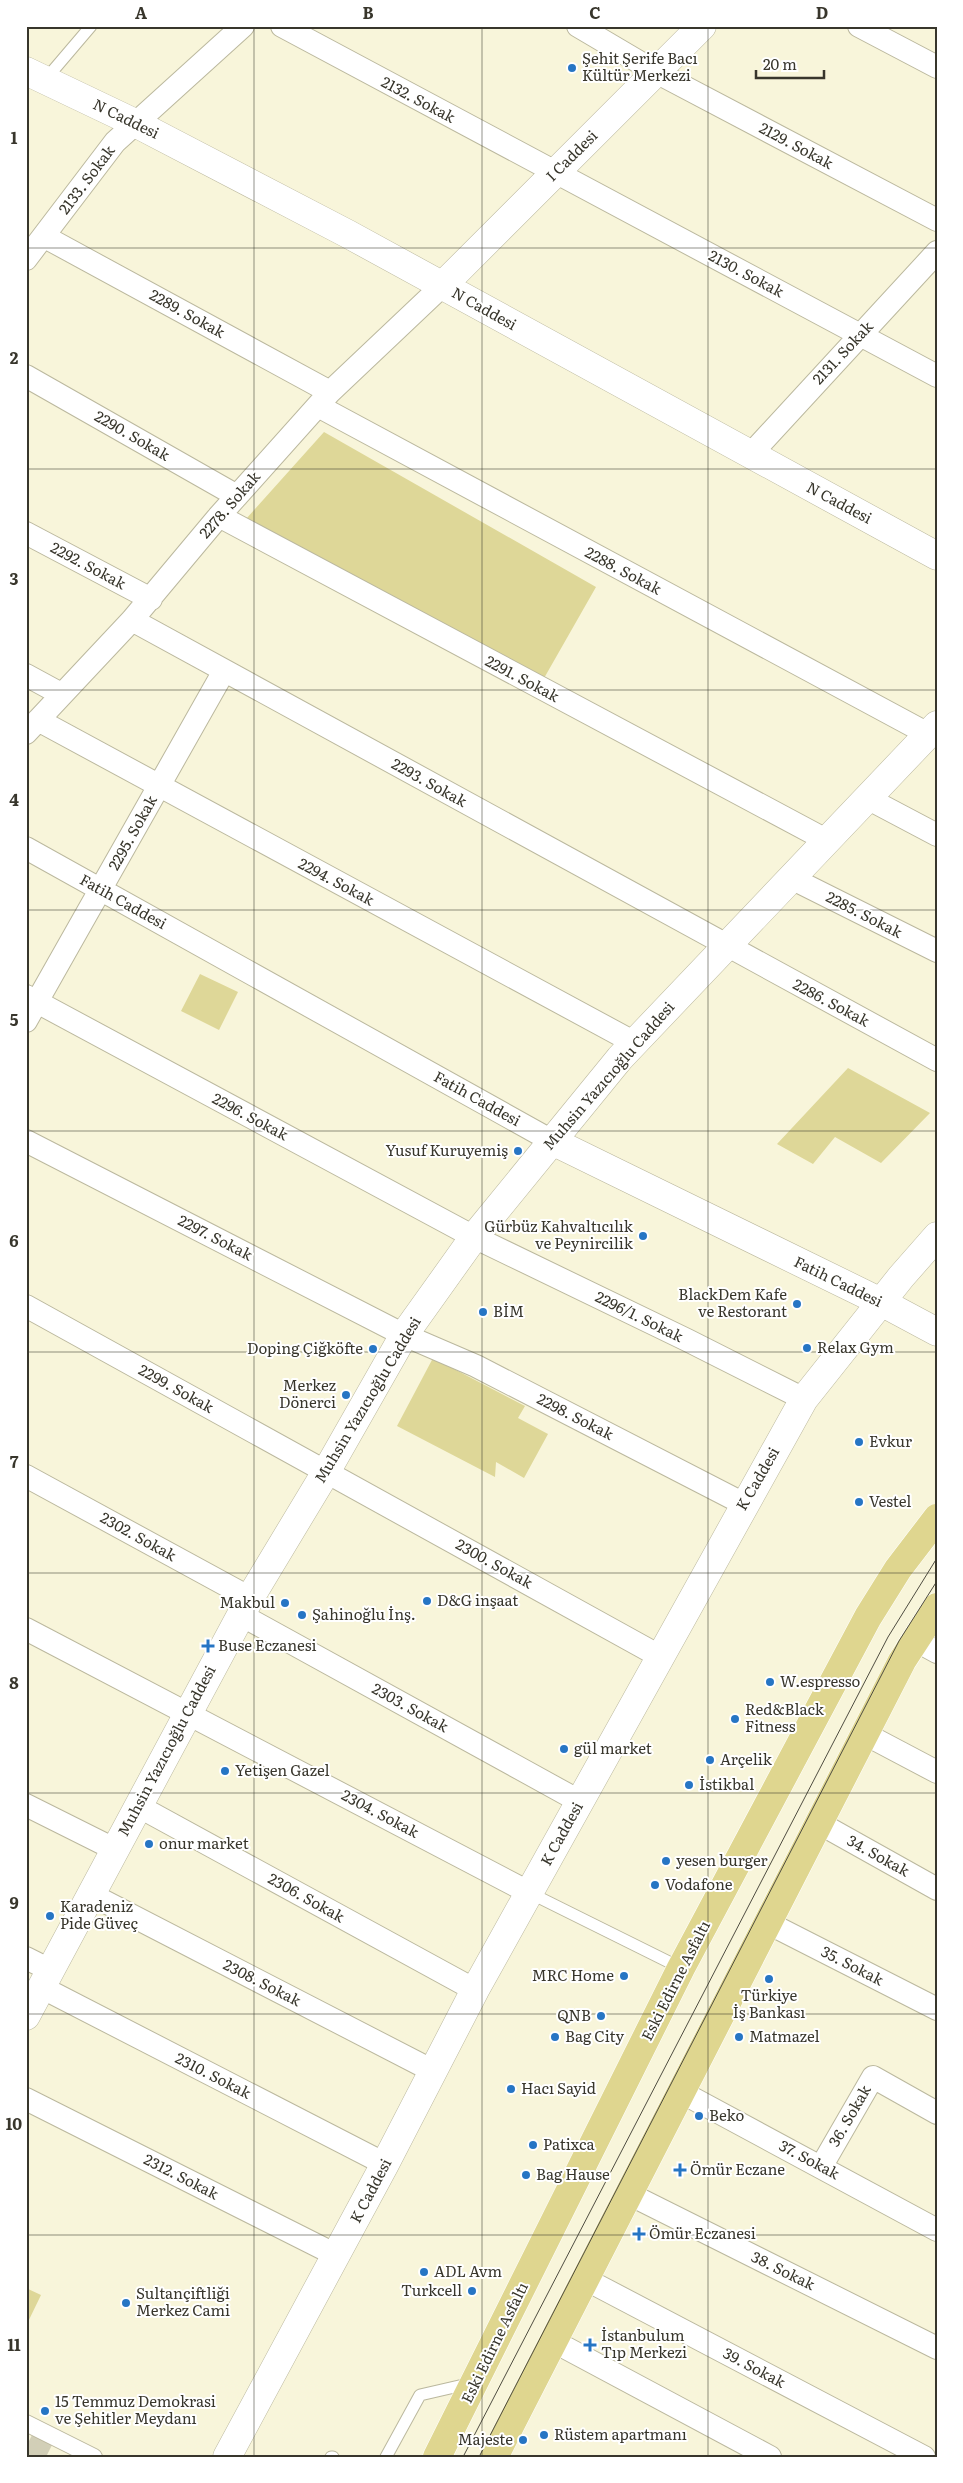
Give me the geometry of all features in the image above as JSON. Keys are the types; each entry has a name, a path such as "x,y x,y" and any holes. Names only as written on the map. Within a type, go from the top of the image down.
{"main road":[{"name":"Eski Edirne Asfaltı","path":"437,2457 681,1968 868,1617 898,1569 937,1518"},
{"path":"495,2456 902,1661 926,1646 937,1606"}],"street":[{"name":"2133. Sokak","path":"26,259 45,237 115,142 244,26"},
{"name":"2132. Sokak","path":"282,26 554,173"},
{"name":"2129. Sokak","path":"578,26 656,72 937,220"},
{"name":"I Caddesi","path":"442,286 702,26"},
{"path":"859,26 937,67"},
{"name":"N Caddesi","path":"35,76 135,123 442,286 937,556"},
{"name":"2130. Sokak","path":"554,173 937,376"},
{"name":"2289. Sokak","path":"45,237 324,399"},
{"name":"2131. Sokak","path":"750,455 937,252"},
{"name":"2278. Sokak","path":"32,727 132,620 219,516 324,399 442,286"},
{"name":"2290. Sokak","path":"26,376 237,496"},
{"name":"2288. Sokak","path":"324,399 934,729"},
{"name":"2291. Sokak","path":"219,516 826,840"},
{"name":"2292. Sokak","path":"26,533 151,598"},
{"name":"2293. Sokak","path":"132,620 726,946"},
{"name":"2295. Sokak","path":"30,1007 100,890 224,671"},
{"path":"26,675 61,694"},
{"name":"2294. Sokak","path":"32,727 158,788 635,1043"},
{"name":"Muhsin Yazıcıoğlu Caddesi","path":"26,2016 245,1606 326,1472 404,1335 474,1237 635,1043 826,840 934,729"},
{"path":"867,798 937,835"},
{"name":"Fatih Caddesi","path":"26,848 552,1141 881,1302 937,1332"},
{"name":"2285. Sokak","path":"791,878 937,951"},
{"name":"2286. Sokak","path":"726,946 937,1060"},
{"name":"2296. Sokak","path":"30,1007 474,1237"},
{"name":"2297. Sokak","path":"26,1140 404,1335"},
{"name":"K Caddesi","path":"227,2457 385,2164 475,1990 804,1399 881,1302 937,1236"},
{"name":"2296/1. Sokak","path":"474,1237 804,1399"},
{"name":"2299. Sokak","path":"26,1306 326,1472"},
{"name":"2298. Sokak","path":"404,1335 476,1366 744,1504"},
{"name":"2300. Sokak","path":"326,1472 661,1657"},
{"name":"2302. Sokak","path":"26,1476 245,1606"},
{"name":"2303. Sokak","path":"245,1606 579,1802"},
{"name":"2304. Sokak","path":"26,1630 530,1893"},
{"path":"864,1734 937,1772"},
{"path":"26,1805 114,1849"},
{"name":"2306. Sokak","path":"138,1806 475,1990"},
{"name":"34. Sokak","path":"819,1823 937,1889"},
{"name":"2308. Sokak","path":"90,1894 433,2072"},
{"name":"35. Sokak","path":"768,1923 937,2009"},
{"name":"2310. Sokak","path":"26,1958 46,1979 385,2164"},
{"name":"36. Sokak","path":"821,2167 873,2077 937,2113"},
{"name":"37. Sokak","path":"681,2092 937,2230"},
{"name":"2312. Sokak","path":"26,2099 336,2255"},
{"name":"38. Sokak","path":"629,2194 937,2348"},
{"name":"39. Sokak","path":"585,2279 924,2457"},
{"path":"553,2342 770,2457"},
{"path":"26,2423 94,2457"}],"lane":[{"path":"35,76 91,26"},
{"name":"2304. Sokak","path":"530,1893 681,1968"},
{"path":"386,2457 420,2395 476,2382"}],"shaded area":[{"path":"324,432 596,587 543,680 246,519"},
{"path":"200,974 238,992 219,1030 181,1011"},
{"path":"848,1068 930,1113 881,1163 835,1137 813,1164 777,1144"},
{"path":"433,1358 525,1406 518,1418 548,1434 524,1478 496,1462 495,1477 397,1426"},
{"path":"26,2288 41,2295 26,2326"}],"tunnel":[{"path":"26,2447 46,2457"}],"tram line":[{"path":"463,2457 888,1637 937,1558"},
{"path":"479,2457 899,1641 937,1581"}],"place":[{"name":"Şehit Şerife Bacı Kültür Merkezi","path":"572,68"},
{"name":"Yusuf Kuruyemiş","path":"518,1151"},
{"name":"Gürbüz Kahvaltıcılık ve Peynircilik","path":"643,1236"},
{"name":"BlackDem Kafe ve Restorant","path":"797,1304"},
{"name":"BİM","path":"483,1312"},
{"name":"Relax Gym","path":"807,1348"},
{"name":"Doping Çiğköfte","path":"373,1349"},
{"name":"Merkez Dönerci","path":"346,1395"},
{"name":"Evkur","path":"859,1442"},
{"name":"Vestel","path":"859,1502"},
{"name":"D&G inşaat","path":"427,1601"},
{"name":"Makbul","path":"285,1603"},
{"name":"Şahinoğlu İnş.","path":"302,1615"},
{"name":"Buse Eczanesi","path":"208,1646"},
{"name":"W.espresso","path":"770,1682"},
{"name":"Red&Black Fitness","path":"735,1719"},
{"name":"gül market","path":"564,1749"},
{"name":"Arçelik","path":"710,1760"},
{"name":"Yetişen Gazel","path":"225,1771"},
{"name":"İstikbal","path":"689,1785"},
{"name":"onur market","path":"149,1844"},
{"name":"yesen burger","path":"666,1861"},
{"name":"Vodafone","path":"655,1885"},
{"name":"Karadeniz Pide Güveç","path":"50,1916"},
{"name":"MRC Home","path":"624,1976"},
{"name":"Türkiye İş Bankası","path":"769,1979"},
{"name":"QNB","path":"601,2016"},
{"name":"Bag City","path":"555,2037"},
{"name":"Matmazel","path":"739,2037"},
{"name":"Hacı Sayid","path":"511,2089"},
{"name":"Beko","path":"699,2116"},
{"name":"Patixca","path":"533,2145"},
{"name":"Ömür Eczane","path":"680,2170"},
{"name":"Bag Hause","path":"526,2175"},
{"name":"Ömür Eczanesi","path":"639,2234"},
{"name":"ADL Avm","path":"424,2272"},
{"name":"Turkcell","path":"472,2291"},
{"name":"Sultançiftliği Merkez Cami","path":"126,2303"},
{"name":"İstanbulum Tıp Merkezi","path":"590,2345"},
{"name":"15 Temmuz Demokrasi ve Şehitler Meydanı","path":"45,2411"},
{"name":"Rüstem apartmanı","path":"544,2435"},
{"name":"Majeste","path":"523,2440"}]}
